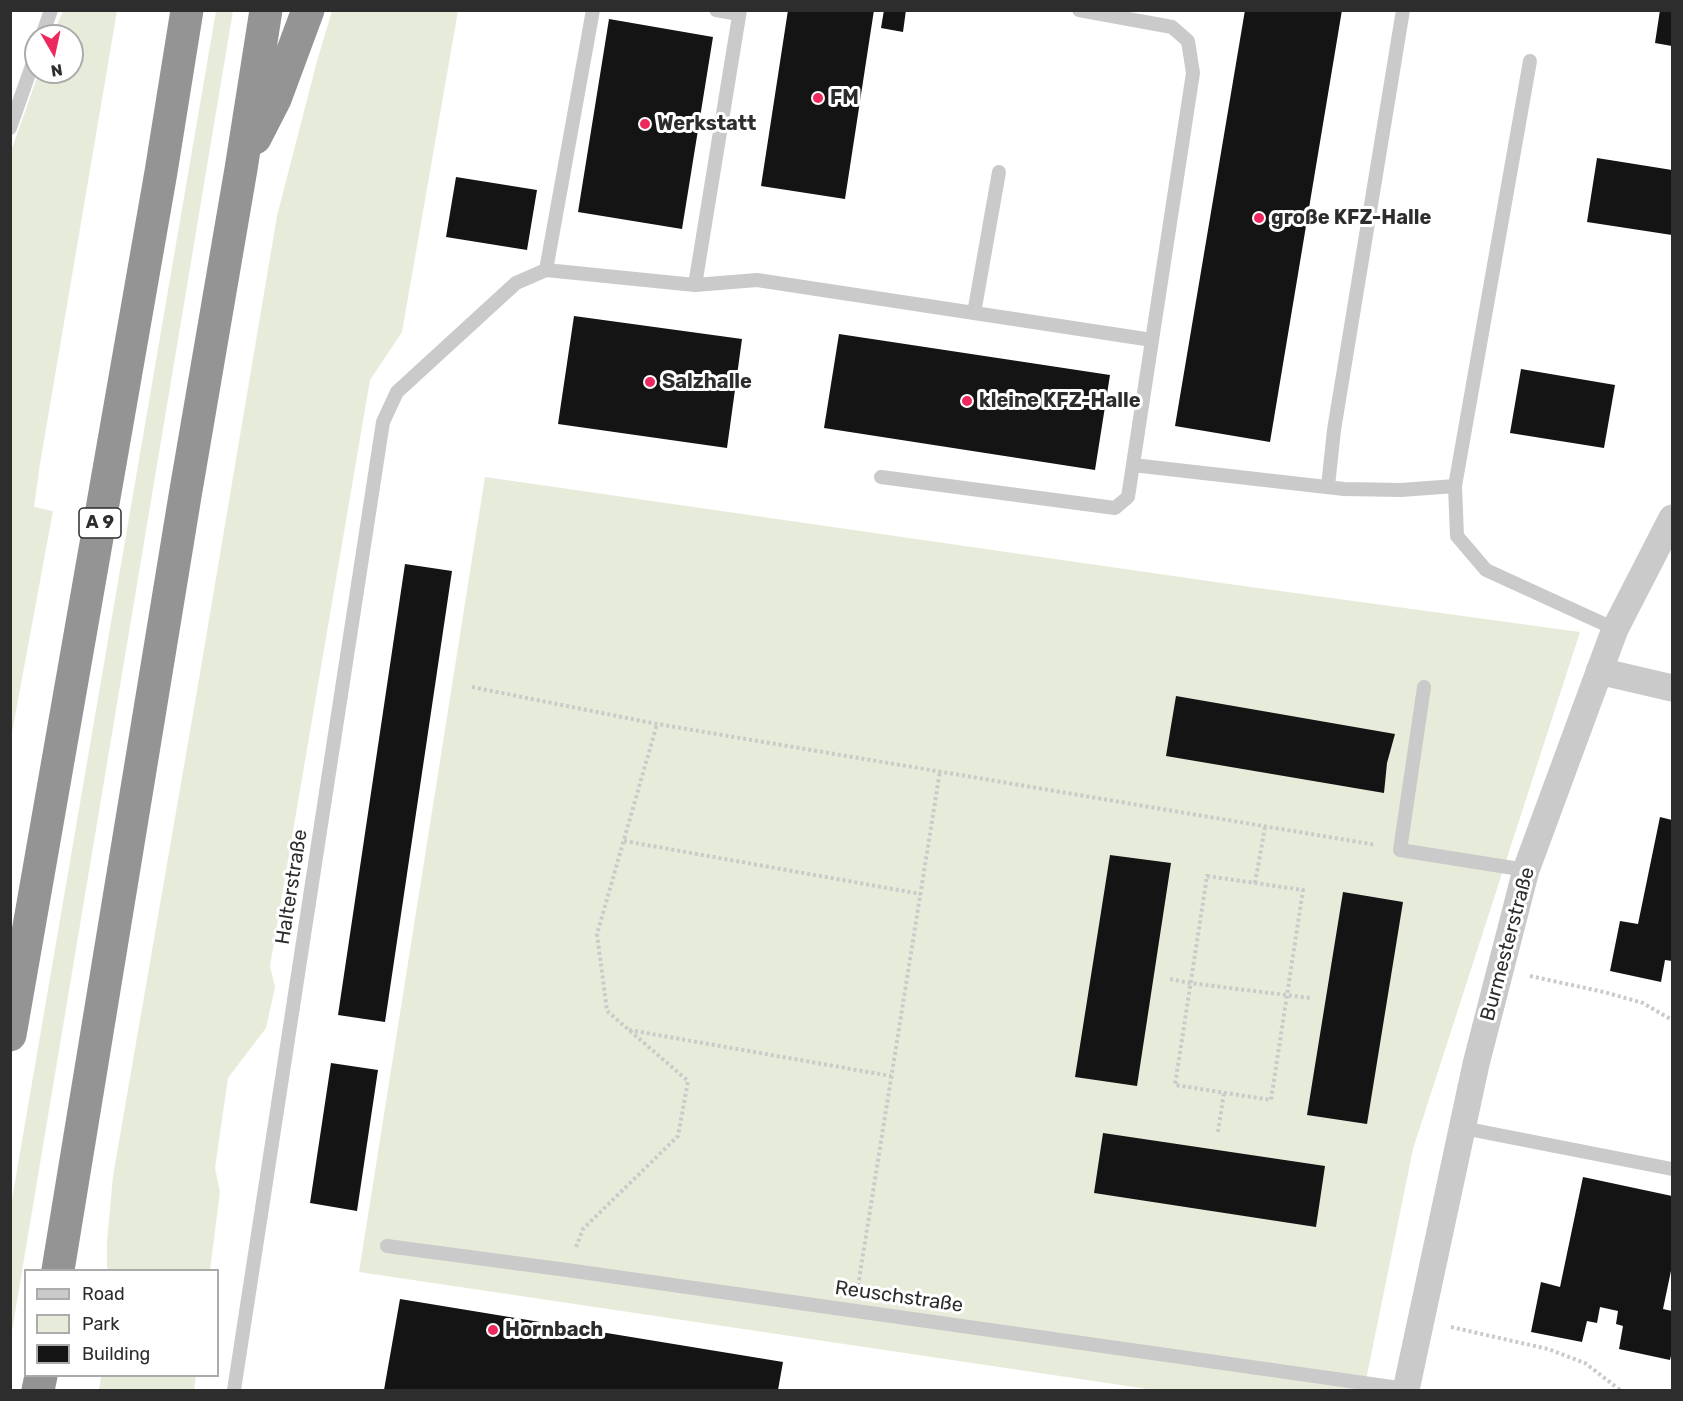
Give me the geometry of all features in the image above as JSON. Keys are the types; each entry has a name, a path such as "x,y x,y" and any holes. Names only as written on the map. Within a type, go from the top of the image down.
{"highway":[{"name":"A 9","path":"10,1035 161,172 187,10"},
{"path":"58,1269 266,10"},
{"path":"242,164 275,99 308,10"}],"street":[{"name":"Burmesterstraße","path":"1406,1390 1476,1064 1526,870 1616,629 1672,518"},
{"path":"1599,671 1672,688"}],"lane":[{"path":"593,10 546,270 695,285 757,280 1152,340"},
{"path":"695,285 740,12 717,10"},
{"path":"881,477 1115,508 1128,497 1193,73 1188,41 1172,27 1079,10"},
{"path":"1328,486 1336,419 1402,10"},
{"path":"1530,61 1455,486 1457,536 1486,570 1616,629"},
{"path":"10,128 25,84"},
{"path":"974,313 999,171"},
{"name":"Halterstraße","path":"234,1390 383,422 397,392 516,284 546,270"},
{"path":"1133,465 1344,489 1401,490 1455,486"},
{"path":"1424,687 1400,849 1526,870"},
{"path":"1463,1128 1672,1168"},
{"name":"Reuschstraße","path":"387,1246 1406,1390"}],"path":[{"path":"472,687 657,724 1400,849"},
{"path":"567,1270 583,1229 678,1136 688,1081 607,1011 597,934 657,724"},
{"path":"854,1311 940,771"},
{"path":"1255,883 1264,827"},
{"path":"624,841 921,894"},
{"path":"1207,876 1255,883 1303,890 1271,1100 1175,1085 1207,876"},
{"path":"1500,969 1643,1003 1672,1020"},
{"path":"1170,979 1310,998"},
{"path":"629,1030 891,1076"},
{"path":"1218,1132 1224,1093"},
{"path":"1421,1320 1548,1349 1585,1363 1620,1390"}],"green space":[{"path":"63,11 117,11 40,464 34,507 53,511 11,738 11,151 35,84 84,84 84,24 57,24"},
{"path":"216,11 233,11 11,1337 11,1205"},
{"path":"332,11 458,11 402,332 370,380 270,966 275,987 266,1028 228,1078 215,1168 220,1192 210,1269 107,1269 113,1176 277,216"},
{"path":"485,477 1580,632 1413,1149 1364,1390 1154,1390 359,1272"},
{"path":"101,1377 196,1377 194,1390 99,1390"}],"building":[{"name":"FM","path":"788,10 874,10 845,199 761,186"},
{"path":"884,10 906,10 903,32 881,28"},
{"name":"große KFZ-Halle","path":"1245,10 1342,10 1270,442 1175,426"},
{"path":"1660,10 1672,10 1672,46 1655,43"},
{"name":"Werkstatt","path":"609,19 713,37 682,229 578,212"},
{"path":"1597,158 1672,170 1672,235 1587,222"},
{"path":"456,177 537,190 527,250 446,237"},
{"name":"Salzhalle","path":"574,316 742,339 727,448 558,424"},
{"name":"kleine KFZ-Halle","path":"839,334 1110,375 1095,470 824,428"},
{"path":"1521,369 1615,385 1604,448 1510,433"},
{"path":"405,564 452,571 385,1022 338,1015"},
{"path":"1176,696 1395,734 1387,763 1384,793 1166,756"},
{"path":"1660,817 1672,820 1672,961 1665,960 1661,982 1610,971 1620,921 1638,924"},
{"path":"1110,855 1171,863 1137,1086 1075,1077"},
{"path":"1343,892 1403,902 1367,1124 1307,1115"},
{"path":"331,1063 378,1070 357,1211 310,1203"},
{"path":"1103,1133 1325,1166 1316,1227 1094,1193"},
{"path":"1583,1177 1672,1196 1672,1266 1663,1309 1672,1311 1670,1360 1619,1349 1623,1326 1616,1324 1618,1311 1600,1307 1597,1323 1587,1321 1582,1342 1531,1332 1541,1282 1560,1287"},
{"name":"Hornbach","path":"400,1299 783,1362 778,1390 384,1390"}],"place":[{"name":"FM","path":"818,98"},
{"name":"Werkstatt","path":"645,124"},
{"name":"große KFZ-Halle","path":"1259,218"},
{"name":"Salzhalle","path":"650,382"},
{"name":"kleine KFZ-Halle","path":"967,401"},
{"name":"Hornbach","path":"493,1330"}]}
